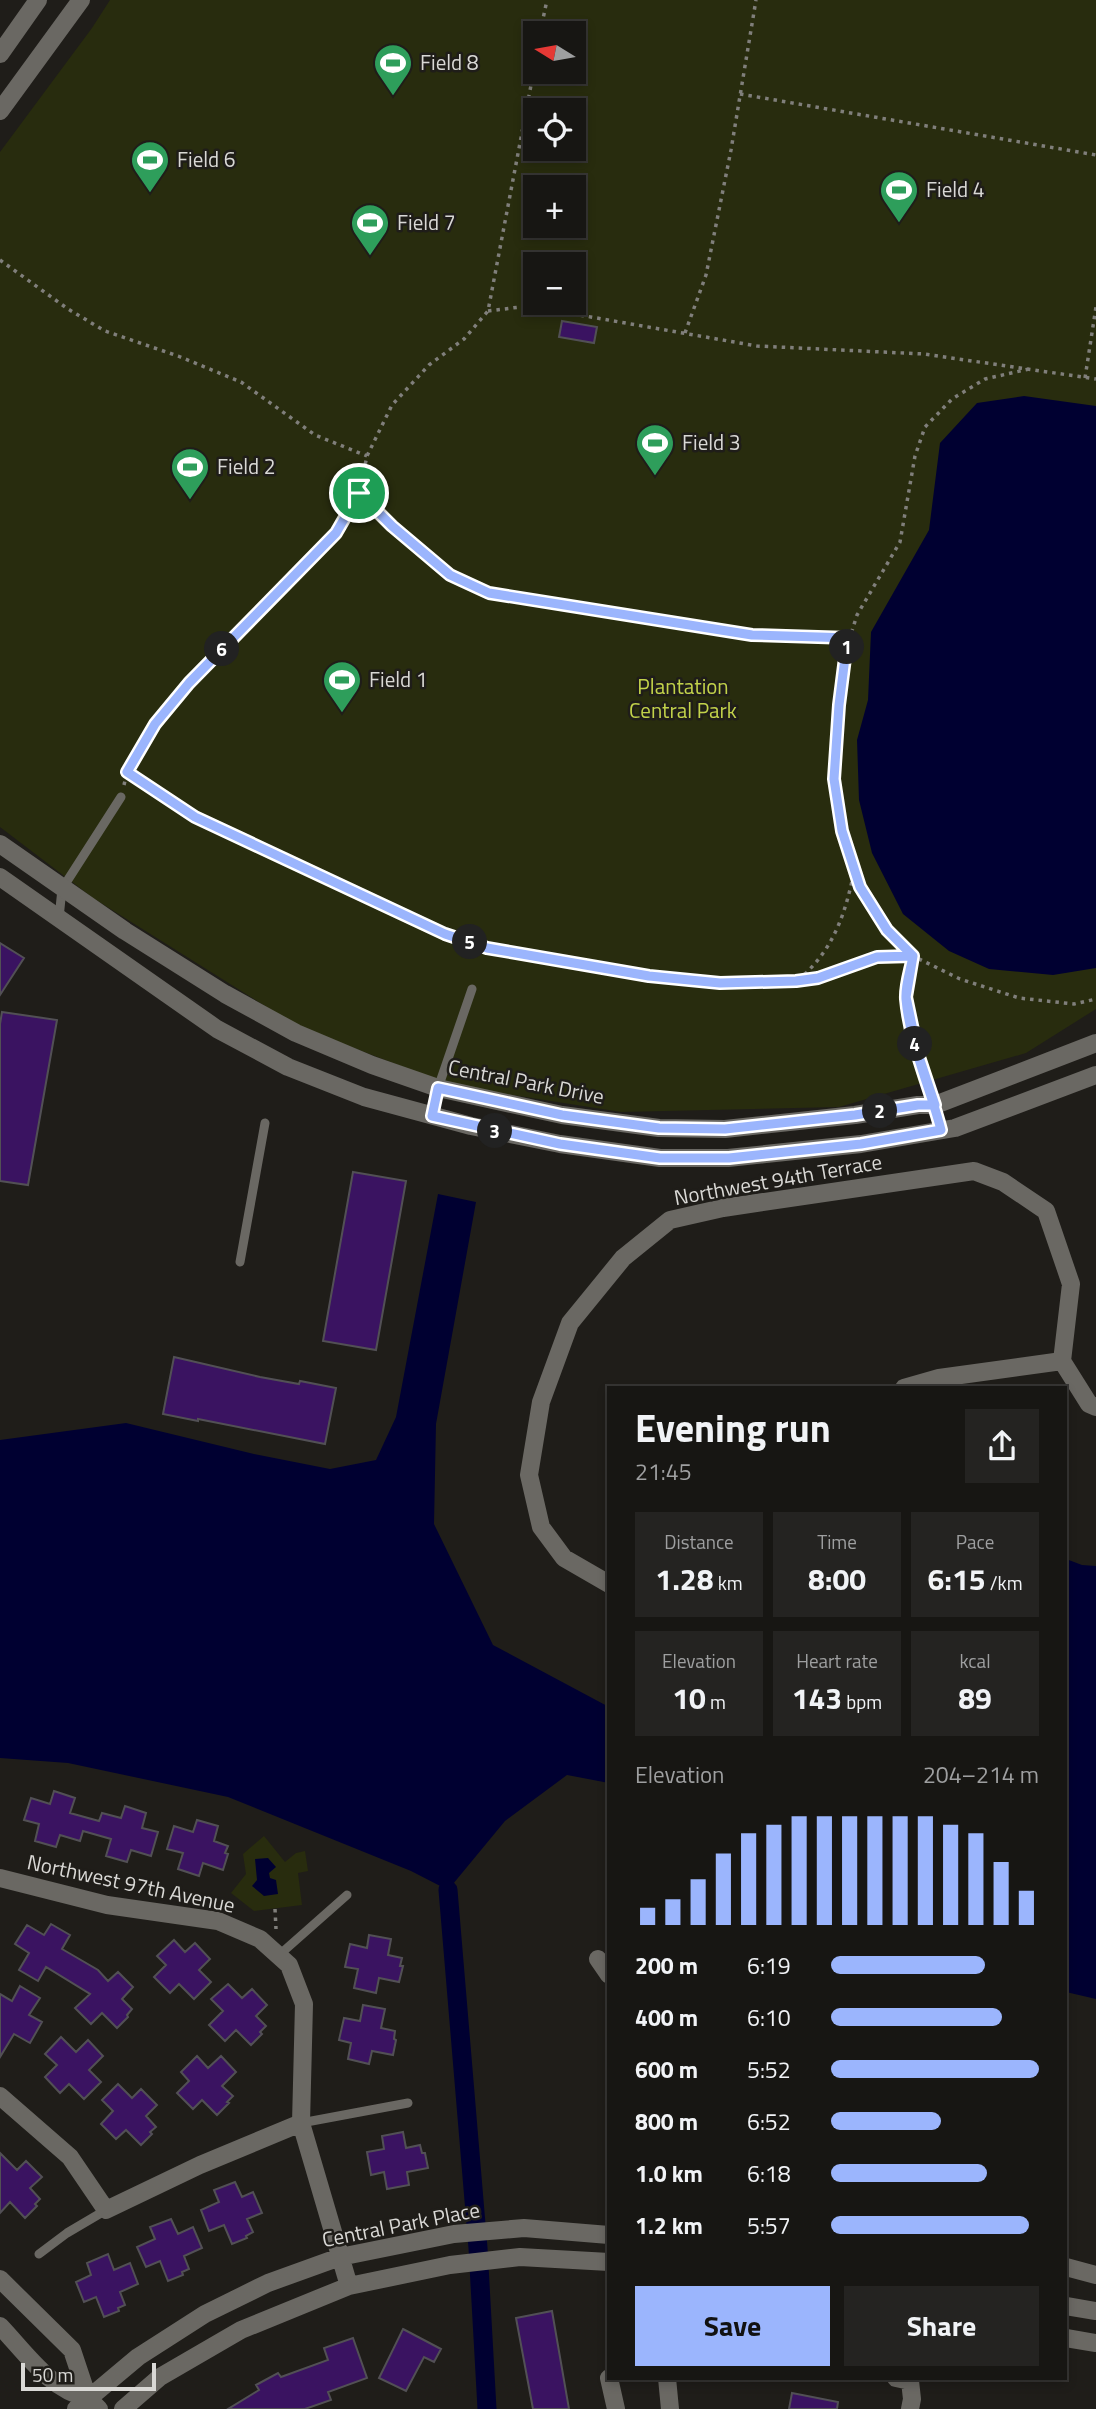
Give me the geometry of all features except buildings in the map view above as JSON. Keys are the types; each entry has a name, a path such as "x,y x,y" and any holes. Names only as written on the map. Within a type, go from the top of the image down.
{"street":[{"path":"0,54 38,0"},
{"path":"0,111 81,0"},
{"name":"Central Park Drive","path":"0,844 62,889 225,994 296,1033 372,1065 438,1088 562,1115 659,1128 725,1129 935,1105 1096,1043"},
{"path":"0,877 217,1029 288,1067 364,1097 432,1116 560,1144 660,1158 729,1158 861,1144 955,1128 1096,1075"},
{"name":"Northwest 94th Terrace","path":"607,1583 564,1558 541,1527 528,1475 541,1402 570,1324 623,1258 670,1220 723,1208 974,1171 1003,1182 1046,1211 1071,1284 1062,1361"},
{"path":"911,1386 939,1378 1062,1361 1089,1404 1096,1407"},
{"name":"Northwest 97th Avenue","path":"0,1878 107,1905 218,1922 260,1939 289,1965 304,2004 301,2123 349,2286"},
{"path":"598,1959 607,1972"},
{"path":"0,2096 70,2157 106,2210 200,2165 301,2123"},
{"name":"Central Park Place","path":"88,2405 138,2357 205,2314 268,2283 340,2257 454,2234 524,2228 607,2235"},
{"path":"123,2409 160,2378 241,2330 349,2286 450,2265 520,2257 607,2262"},
{"path":"1067,2267 1096,2275"},
{"path":"0,2279 72,2350 88,2405"},
{"path":"1067,2306 1096,2311"},
{"path":"0,2326 46,2376 79,2396 88,2405"},
{"path":"1067,2338 1096,2343"},
{"path":"609,2380 616,2409"},
{"path":"667,2380 670,2409"},
{"path":"905,2380 910,2381 911,2404"}],"lane":[{"path":"59,920 62,889 121,797"},
{"path":"432,1116 438,1088 472,989"},
{"path":"906,997 918,1054 941,1130"},
{"path":"240,1262 265,1124"},
{"path":"278,1956 346,1895"},
{"path":"301,2123 408,2103"},
{"path":"39,2255 66,2233 106,2210"}],"path":[{"path":"543,21 547,0"},
{"path":"685,333 706,275 756,0"},
{"path":"121,797 127,772 155,724 189,683 336,533 359,493 367,456 392,405 429,365 464,339 488,311 531,84"},
{"path":"740,94 1096,155"},
{"path":"0,260 68,309 105,331 178,356 241,382 315,435 367,456"},
{"path":"488,311 528,306 757,346 923,354 1096,379"},
{"path":"1085,378 1096,307"},
{"path":"1029,369 985,379 952,399 925,427 915,456 900,542 857,614 846,650 834,779 842,831 860,887 887,930 913,956 960,979 1019,998 1074,1004 1096,999"},
{"path":"359,493 392,526 450,575 489,593 752,635 850,638"},
{"path":"127,772 195,817 445,934 487,948 649,976 720,983 818,978 877,957 913,956"},
{"path":"796,981 815,967 830,944 842,919 854,869"},
{"path":"906,997 913,956"}],"green space":[{"name":"Plantation Central Park","path":"110,0 1096,0 1096,1009 1026,1053 839,1107 621,1112 450,1085 297,1026 93,898 0,827 0,152"},
{"path":"264,1836 285,1862 296,1853 305,1851 308,1871 298,1873 302,1905 254,1911 231,1893 246,1874 243,1854"}],"shaded area":[{"path":"1024,396 1096,406 1096,968 1053,975 989,969 949,951 903,914 872,853 859,800 857,740 868,700 871,632 929,530 940,443 977,403"},
{"path":"438,1194 476,1202 436,1424 434,1524 493,1645 607,1706 607,1783 567,1775 505,1821 448,1890 411,1871 228,1797 68,1763 0,1758 0,1440 126,1423 330,1469 376,1460 396,1417"},
{"path":"1067,1559 1082,1565 1096,1566 1096,1999 1067,1992"},
{"path":"268,1858 276,1867 269,1873 270,1878 276,1880 278,1894 264,1896 252,1886 257,1880 255,1859"}],"waterway":[{"path":"448,1890 478,2248 487,2409"}],"place":[{"name":"Field 8","path":"393,97"},
{"name":"Field 6","path":"150,194"},
{"name":"Field 4","path":"899,224"},
{"name":"Field 7","path":"370,257"},
{"name":"Field 3","path":"655,477"},
{"name":"Field 2","path":"190,501"},
{"name":"Field 1","path":"342,714"}],"route":[{"path":"359,493 336,533 189,683 155,724 127,772 195,817 445,934 487,948 649,976 720,983 818,978 877,957 913,956 906,997 918,1054 935,1105 941,1130 861,1144 729,1158 660,1158 560,1144 432,1116 438,1088 474,1098 562,1115 659,1128 725,1129 935,1105 918,1054 906,997 913,956 887,930 860,887 842,831 834,779 839,705 850,638 752,635 489,593 450,575 392,526 359,493"}]}
